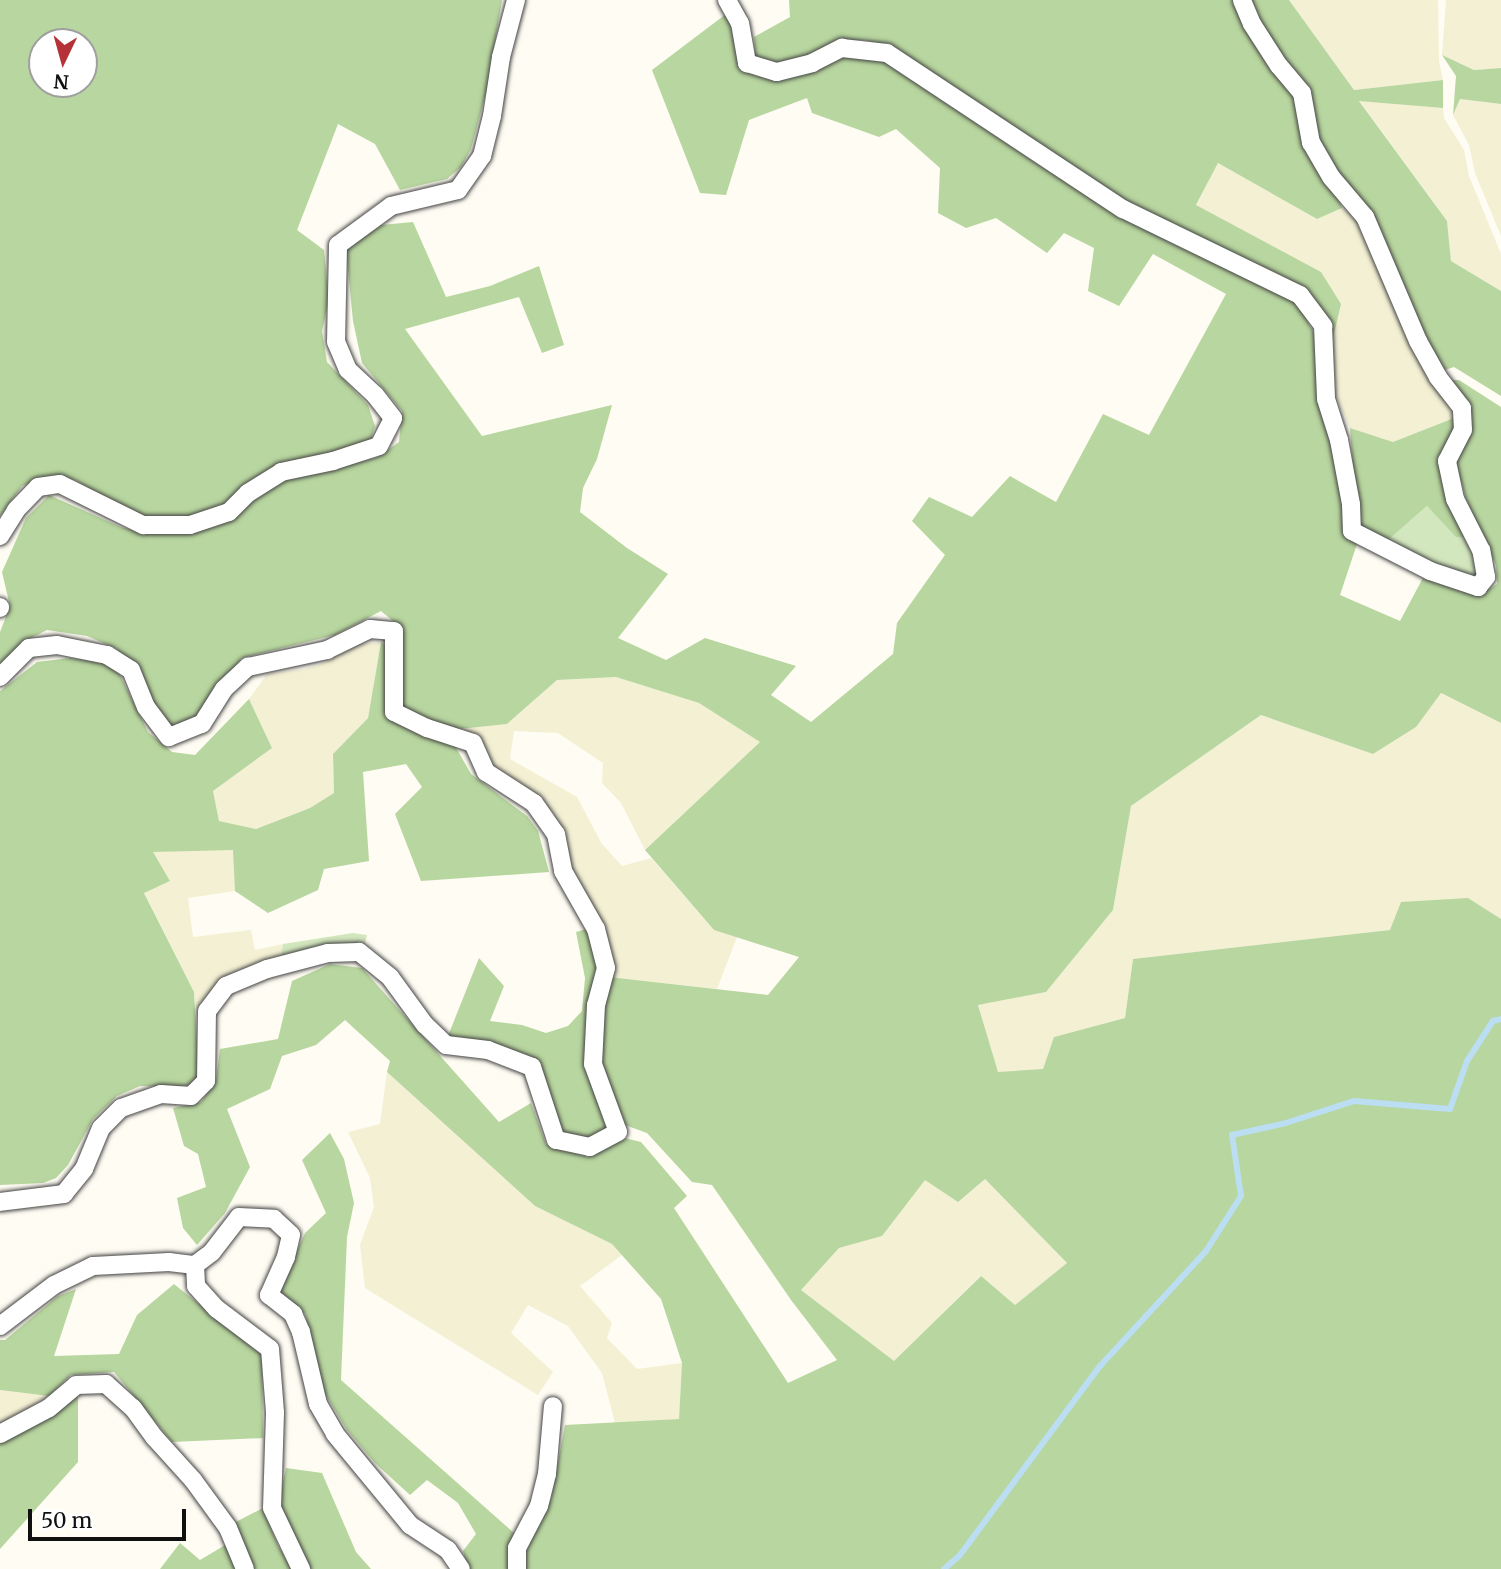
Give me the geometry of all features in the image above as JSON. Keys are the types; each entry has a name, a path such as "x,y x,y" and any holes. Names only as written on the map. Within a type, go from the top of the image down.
{"street":[{"path":"0,536 16,510 38,487 60,484 143,525 190,525 229,512 248,493 281,472 333,461 379,446 393,418 375,395 348,370 336,342 338,245 391,206 458,190 482,156 492,116 501,57 516,0"},
{"path":"727,0 740,23 747,63 777,72 812,63 842,48 887,53 1123,209 1300,295 1323,326 1326,399 1339,440 1351,504 1352,531 1430,571 1478,587 1486,577 1481,550 1455,499 1447,461 1463,430 1462,408 1438,377 1418,341 1365,217 1331,177 1311,142 1302,93 1279,66 1252,24 1242,0"},
{"path":"0,677 29,648 57,645 107,654 131,670 146,707 169,737 202,724 224,689 248,667 327,650 370,629 394,631 394,712 427,728 473,743 486,772 534,803 556,834 563,871 596,929 606,968 596,1004 593,1064 618,1132 590,1147 556,1140 532,1067 488,1050 446,1045 425,1025 390,977 359,952 328,953 267,969 226,986 207,1011 206,1081 191,1096 161,1094 121,1108 101,1128 84,1169 64,1194 0,1202"},
{"path":"0,1326 54,1285 93,1266 169,1262 195,1265 212,1252 239,1217 274,1219 290,1235 286,1257 269,1295 293,1314 301,1332 318,1404 335,1434 410,1525 448,1550 461,1569"},
{"path":"195,1265 196,1286 217,1309 270,1349 275,1413 272,1508 301,1569"},
{"path":"0,1434 49,1408 76,1385 106,1384 133,1408 155,1438 193,1480 228,1528 245,1569"},
{"path":"517,1569 517,1548 539,1506 547,1474 553,1406"}],"shaded area":[{"path":"1289,0 1438,0 1439,61 1443,80 1354,90"},
{"path":"1446,0 1501,0 1501,68 1474,70 1442,55"},
{"path":"1460,99 1501,104 1501,236 1475,173 1469,145 1453,115"},
{"path":"1359,100 1443,108 1444,118 1464,150 1469,176 1501,254 1501,291 1451,261 1447,221"},
{"path":"1218,163 1317,219 1342,208 1360,224 1454,418 1393,442 1350,428 1331,384 1330,351 1340,304 1196,206"},
{"path":"381,642 368,718 333,754 334,793 310,808 256,829 219,821 213,791 272,748 249,699 267,674 304,669 323,663 356,645"},
{"path":"616,677 699,703 760,742 645,850 621,803 602,783 603,763 558,733 514,731 510,759 577,797 602,844 622,866 651,858 714,930 737,937 717,989 609,977 575,886 564,838 553,813 532,792 506,776 450,730 507,724 557,680"},
{"path":"1440,693 1501,723 1501,919 1468,898 1390,930 1133,959 1125,1018 1054,1037 1043,1069 998,1073 978,1005 1046,992 1113,910 1131,806 1261,715 1373,754 1416,727"},
{"path":"234,849 235,891 188,898 193,937 251,930 255,950 283,944 281,957 222,980 196,1012 194,992 144,892 170,881 152,852"},
{"path":"387,1072 535,1206 612,1244 622,1255 580,1286 612,1323 607,1338 637,1369 682,1363 679,1419 615,1423 602,1373 568,1326 528,1305 511,1333 553,1372 538,1395 365,1288 360,1245 374,1207 370,1178 348,1132 380,1124"},
{"path":"925,1179 985,1179 1067,1263 1015,1305 980,1276 894,1362 801,1290 839,1248 882,1236"},
{"path":"0,1390 49,1396 0,1424"}],"green space":[{"path":"0,0 502,0 487,89 471,149 461,167 447,179 400,190 375,144 338,124 297,230 324,250 329,300 322,331 327,362 368,405 375,426 369,444 271,468 217,510 188,519 152,519 127,513 75,480 50,476 22,486 0,516"},
{"path":"789,0 1237,0 1299,98 1342,208 1317,219 1218,163 1196,205 1321,272 1341,304 1330,351 1323,318 1124,202 889,45 863,40 837,40 815,54 775,65 755,58 754,37 790,17"},
{"path":"1244,0 1289,0 1354,90 1443,80 1443,108 1359,101 1447,221 1451,261 1501,291 1501,396 1454,367 1439,372 1384,252 1313,141 1306,91"},
{"path":"726,14 735,29 746,66 777,77 846,55 886,61 1042,167 1124,217 1298,303 1316,337 1325,419 1346,504 1346,532 1357,544 1340,595 1400,621 1425,574 1477,596 1497,584 1496,565 1466,499 1455,460 1469,428 1448,380 1459,380 1501,407 1501,723 1441,693 1416,727 1373,754 1261,715 1131,806 1113,910 1046,992 978,1005 998,1072 1043,1069 1054,1037 1125,1018 1133,959 1390,930 1401,902 1468,898 1501,919 1501,1569 525,1569 526,1552 551,1499 565,1425 679,1419 682,1363 661,1299 612,1244 535,1206 387,1072 390,1061 345,1020 316,1045 282,1056 270,1089 227,1109 250,1167 225,1213 197,1245 183,1228 177,1198 206,1187 198,1154 184,1146 173,1108 201,1102 216,1080 220,1049 278,1039 292,981 330,964 362,968 499,1122 531,1103 546,1144 588,1157 625,1138 641,1142 687,1196 674,1208 788,1383 837,1360 791,1300 712,1185 692,1182 647,1133 622,1124 597,1059 609,977 768,995 799,957 714,930 645,850 760,742 699,703 616,677 557,680 507,724 450,730 400,708 399,626 381,611 335,635 242,658 193,721 170,726 150,707 141,672 117,649 87,636 47,630 25,641 0,668 0,632 10,606 2,572 26,518 49,495 121,527 143,533 256,497 284,481 378,457 399,442 402,411 362,363 353,321 346,249 381,225 413,222 446,297 490,286 539,266 564,345 542,353 519,297 405,329 482,436 612,405 597,459 583,488 580,512 627,548 668,574 618,638 666,660 705,638 796,666 771,695 811,722 893,654 897,623 945,555 912,521 929,497 972,517 1010,476 1056,502 1103,414 1149,435 1226,294 1153,254 1119,306 1088,291 1094,248 1064,233 1047,253 996,218 966,228 938,213 940,168 896,129 879,137 812,113 807,98 749,120 726,195 700,193 652,70","holes":["985,1179 1067,1263 1015,1305 981,1276 894,1361 801,1290 839,1248 882,1236 925,1180 958,1202"]},
{"path":"1442,55 1474,70 1501,68 1501,104 1460,99 1453,115 1456,76"},
{"path":"1454,418 1456,431 1443,459 1467,538 1456,537 1427,506 1386,542 1357,525 1350,428 1393,442"},
{"path":"1427,506 1456,536 1467,538 1480,573 1474,580 1386,542"},
{"path":"381,642 388,647 385,717 455,746 471,774 527,816 538,831 549,872 421,881 395,814 422,787 406,764 363,772 369,861 324,869 318,890 268,913 235,891 233,850 153,852 170,881 144,893 194,992 199,1074 194,1084 175,1087 140,1086 117,1096 93,1119 68,1165 56,1178 43,1183 0,1185 0,691 37,662 70,658 102,662 119,673 148,732 172,752 195,755 249,699 272,748 213,791 219,821 256,829 310,808 334,793 333,754 368,718"},
{"path":"590,928 598,967 598,1098 607,1132 589,1141 559,1133 534,1059 448,1036 479,958 504,986 490,1021 522,1025 546,1033 568,1026 582,1011 585,978 576,932"},
{"path":"353,933 367,935 364,948 281,957 283,944"},
{"path":"330,1133 344,1159 354,1203 347,1237 341,1380 514,1533 509,1569 468,1569 463,1551 476,1534 458,1503 427,1480 410,1495 375,1463 347,1430 324,1392 305,1314 279,1291 305,1233 326,1213 302,1160"},
{"path":"174,1284 262,1355 263,1438 172,1442 114,1372 71,1375 49,1396 0,1390 0,1340 5,1340 58,1296 76,1289 54,1356 119,1354 137,1315"},
{"path":"78,1391 78,1462 0,1549 0,1441"},
{"path":"286,1468 322,1473 356,1552 371,1569 311,1569 278,1505"},
{"path":"263,1508 278,1546 293,1569 250,1569 232,1524"},
{"path":"180,1543 200,1560 227,1544 237,1569 160,1569"}],"waterway":[{"path":"944,1569 960,1555 1100,1366 1206,1251 1241,1196 1232,1135 1286,1123 1354,1101 1450,1109 1467,1061 1493,1021 1501,1019"}]}
